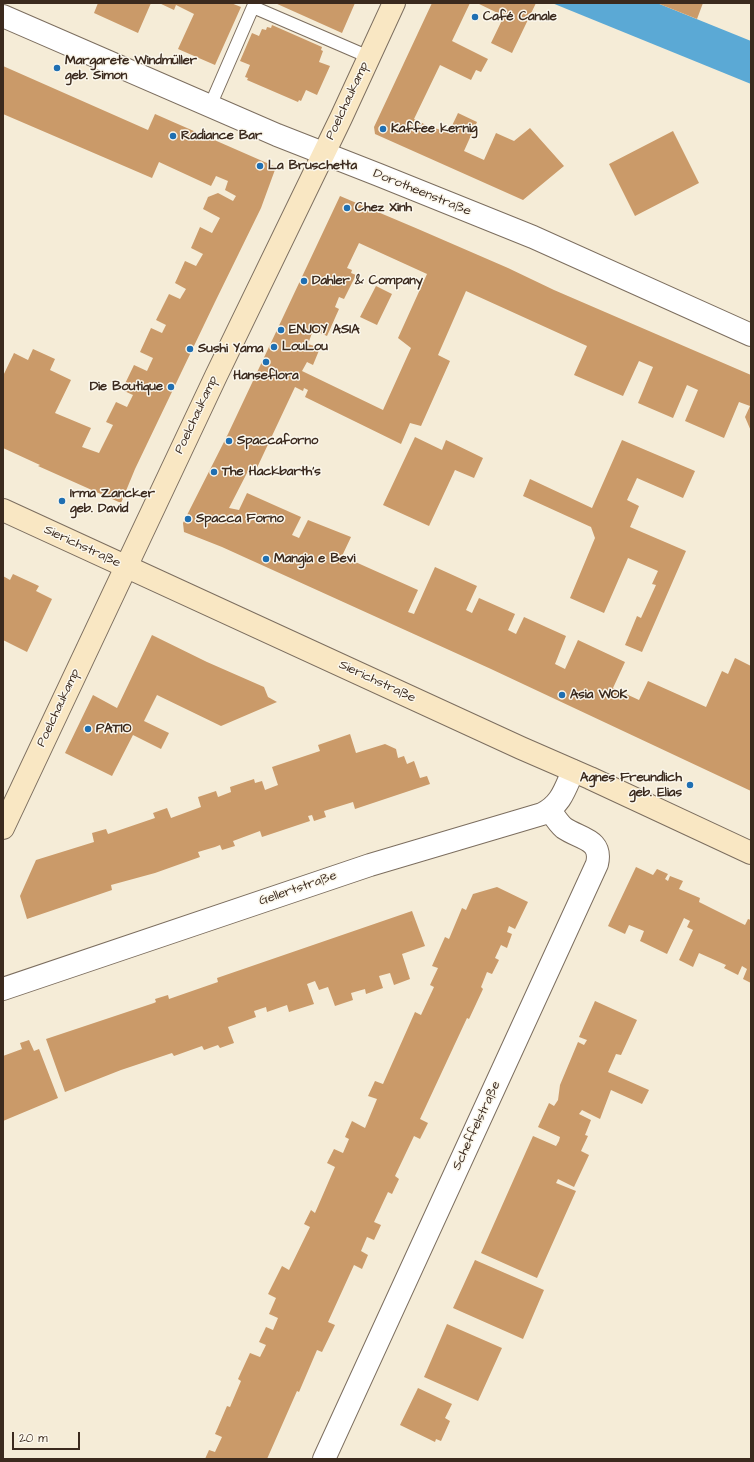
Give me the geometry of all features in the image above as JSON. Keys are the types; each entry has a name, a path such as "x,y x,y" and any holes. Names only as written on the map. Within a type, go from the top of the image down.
{"street":[{"name":"Poelchaukamp","path":"3,828 216,376 324,154 394,3"},
{"name":"Dorotheenstraße","path":"3,16 276,136 533,237 751,335"},
{"name":"Sierichstraße","path":"3,510 751,853"},
{"path":"550,810 558,803 574,771"},
{"name":"Gellertstraße","path":"3,989 370,865 542,814 550,810"},
{"name":"Scheffelstraße","path":"324,1459 597,864 597,850 594,844 564,828 550,810"}],"lane":[{"path":"210,106 253,7 369,57"}],"water":[{"path":"552,3 657,3 751,41 751,84"}],"building":[{"path":"98,3 151,3 138,33 94,13"},
{"path":"159,3 231,3 241,7 215,65 178,49 194,14 176,5 174,10"},
{"path":"275,3 355,3 342,33"},
{"path":"432,3 470,3 452,41 488,59 481,72 476,70 471,80 440,65 414,119 430,127 449,132 458,113 477,122 464,151 484,160 496,133 514,141 530,128 564,166 523,200 375,134 374,127"},
{"path":"477,3 536,3 512,53 491,43 504,16"},
{"path":"657,3 703,3 697,19"},
{"path":"272,25 322,47 321,50 323,51 319,62 330,66 317,95 306,90 301,101 299,100 298,102 247,80 248,78 245,77 250,65 240,61 252,33 259,36 262,29 266,30 267,27 271,28"},
{"path":"3,66 148,130 155,114 276,167 261,208 135,469 121,503 38,466 40,465 3,448 3,376 14,353 28,360 33,349 55,359 50,370 71,380 55,413 91,428 82,447 99,453 113,425 106,422 116,402 127,407 133,395 122,390 134,365 147,371 153,358 140,352 151,328 162,333 166,325 156,320 169,294 180,299 186,289 175,283 185,261 196,266 203,254 191,248 200,227 212,233 220,218 203,209 208,197 218,193 233,201 236,196 225,190 228,181 216,176 211,186 159,162 152,178 3,114"},
{"path":"673,131 699,183 635,216 609,164"},
{"path":"340,196 751,375 751,431 745,417 750,406 739,402 724,438 685,421 698,390 687,385 673,418 638,403 653,367 639,361 623,396 574,375 587,346 466,291 438,355 450,361 421,426 410,423 401,444 305,397 308,390 304,388 303,391 295,387 255,472 249,469 229,508 239,510 247,493 301,517 292,535 299,538 308,520 351,537 342,556 418,590 408,612 414,614 435,567 477,586 466,610 472,613 479,598 515,614 508,630 516,634 524,617 566,636 555,664 565,669 578,640 625,662 613,688 639,700 648,681 706,707 722,671 728,674 735,658 751,666 751,791 491,669 222,547 184,532 183,523 228,434","holes":["359,243 427,274 398,338 411,348 383,410 302,371 307,362 313,365 320,348 308,344 312,333 316,331 327,336 339,309 335,307 339,297 344,299 356,275 351,273 352,270 347,268"]},
{"path":"376,286 392,294 377,325 360,317"},
{"path":"415,437 442,450 446,440 483,458 474,478 455,470 429,526 383,505"},
{"path":"622,440 695,471 683,498 637,478 627,500 639,506 630,527 686,551 642,652 625,645 637,616 641,618 656,585 652,584 658,571 628,558 604,613 570,598 595,538 591,527 523,496 530,479 592,508"},
{"path":"13,574 39,586 36,591 52,599 27,652 3,640 3,576 10,580"},
{"path":"152,635 207,662 264,687 268,697 277,702 221,726 157,695 144,721 169,733 161,749 133,735 112,776 65,753 93,695 117,708"},
{"path":"350,734 356,753 385,744 396,749 398,758 404,756 407,764 414,761 420,778 427,776 430,784 355,809 353,802 324,811 326,817 314,821 312,815 308,816 310,821 262,837 260,831 233,841 235,846 222,850 220,845 198,852 200,857 155,873 111,885 112,890 27,919 20,896 36,860 94,842 92,833 106,829 108,834 155,818 153,813 167,808 171,818 201,807 198,797 216,791 218,797 231,792 230,787 254,779 255,783 262,781 265,790 278,785 272,767 320,751 318,745"},
{"path":"636,867 653,875 657,869 668,874 665,879 668,881 670,876 683,881 679,889 700,898 699,902 745,925 748,919 751,920 751,983 743,979 747,969 742,966 738,975 724,968 726,965 699,953 693,967 679,960 693,930 687,927 690,921 684,918 667,954 640,941 644,931 629,925 625,934 608,926"},
{"path":"497,887 528,902 515,929 509,926 507,932 512,934 507,948 501,945 495,958 499,960 492,974 487,972 481,987 483,989 469,1019 467,1018 420,1119 428,1123 420,1139 414,1136 395,1176 399,1179 392,1194 388,1192 374,1222 381,1225 374,1240 367,1237 361,1251 368,1255 362,1269 354,1265 328,1322 335,1325 322,1352 317,1350 267,1459 205,1459 209,1450 215,1452 222,1437 215,1434 227,1406 230,1407 241,1381 238,1379 250,1353 260,1357 266,1345 259,1342 266,1327 273,1330 278,1318 269,1314 276,1298 268,1294 282,1266 289,1270 310,1227 304,1224 311,1210 315,1213 335,1167 327,1163 334,1149 343,1153 349,1139 345,1137 352,1121 365,1128 377,1099 368,1096 375,1081 383,1084 415,1012 421,1015 434,987 430,985 438,968 432,966 445,937 449,939 462,908 466,910 473,894"},
{"path":"412,911 425,946 402,954 410,979 394,985 390,973 379,976 383,988 366,994 365,989 351,993 353,1000 335,1006 328,987 319,990 315,981 307,984 314,1004 289,1012 287,1005 267,1012 266,1007 254,1011 256,1017 228,1027 234,1043 220,1048 218,1045 204,1050 202,1046 174,1056 172,1053 121,1070 65,1092 46,1039 154,1003 156,1002 155,999 168,995 169,999 218,982 217,978"},
{"path":"595,1001 637,1020 621,1055 616,1054 608,1072 649,1090 642,1104 611,1090 600,1119 582,1110 579,1114 591,1120 585,1135 588,1136 581,1151 589,1155 574,1187 558,1179 556,1183 576,1191 537,1278 481,1253 533,1136 556,1146 559,1141 560,1137 538,1127 549,1103 554,1106 558,1100 560,1085 578,1042 584,1045 587,1040 579,1037"},
{"path":"29,1040 34,1051 39,1049 58,1098 3,1121 3,1056 22,1049 20,1043"},
{"path":"475,1260 544,1290 523,1339 453,1308"},
{"path":"447,1324 502,1348 478,1401 424,1377"},
{"path":"418,1388 452,1404 445,1418 450,1421 441,1441 436,1439 435,1442 400,1425"}],"place":[{"name":"Café Canale","path":"475,17"},
{"name":"Margarete Windmüller geb. Simon","path":"57,68"},
{"name":"Kaffee kernig","path":"383,129"},
{"name":"Radiance Bar","path":"173,136"},
{"name":"La Bruschetta","path":"260,166"},
{"name":"Chez Xinh","path":"347,208"},
{"name":"Dahler & Company","path":"304,281"},
{"name":"ENJOY ASIA","path":"281,330"},
{"name":"LouLou","path":"274,347"},
{"name":"Sushi Yama","path":"190,349"},
{"name":"Hanseflora","path":"266,362"},
{"name":"Die Boutique","path":"171,387"},
{"name":"Spaccaforno","path":"229,441"},
{"name":"The Hackbarth's","path":"214,472"},
{"name":"Irma Zancker geb. David","path":"62,501"},
{"name":"Spacca Forno","path":"188,519"},
{"name":"Mangia e Bevi","path":"266,559"},
{"name":"Asia WOK","path":"562,695"},
{"name":"PATIO","path":"88,729"},
{"name":"Agnes Freundlich geb. Elias","path":"690,785"}]}
